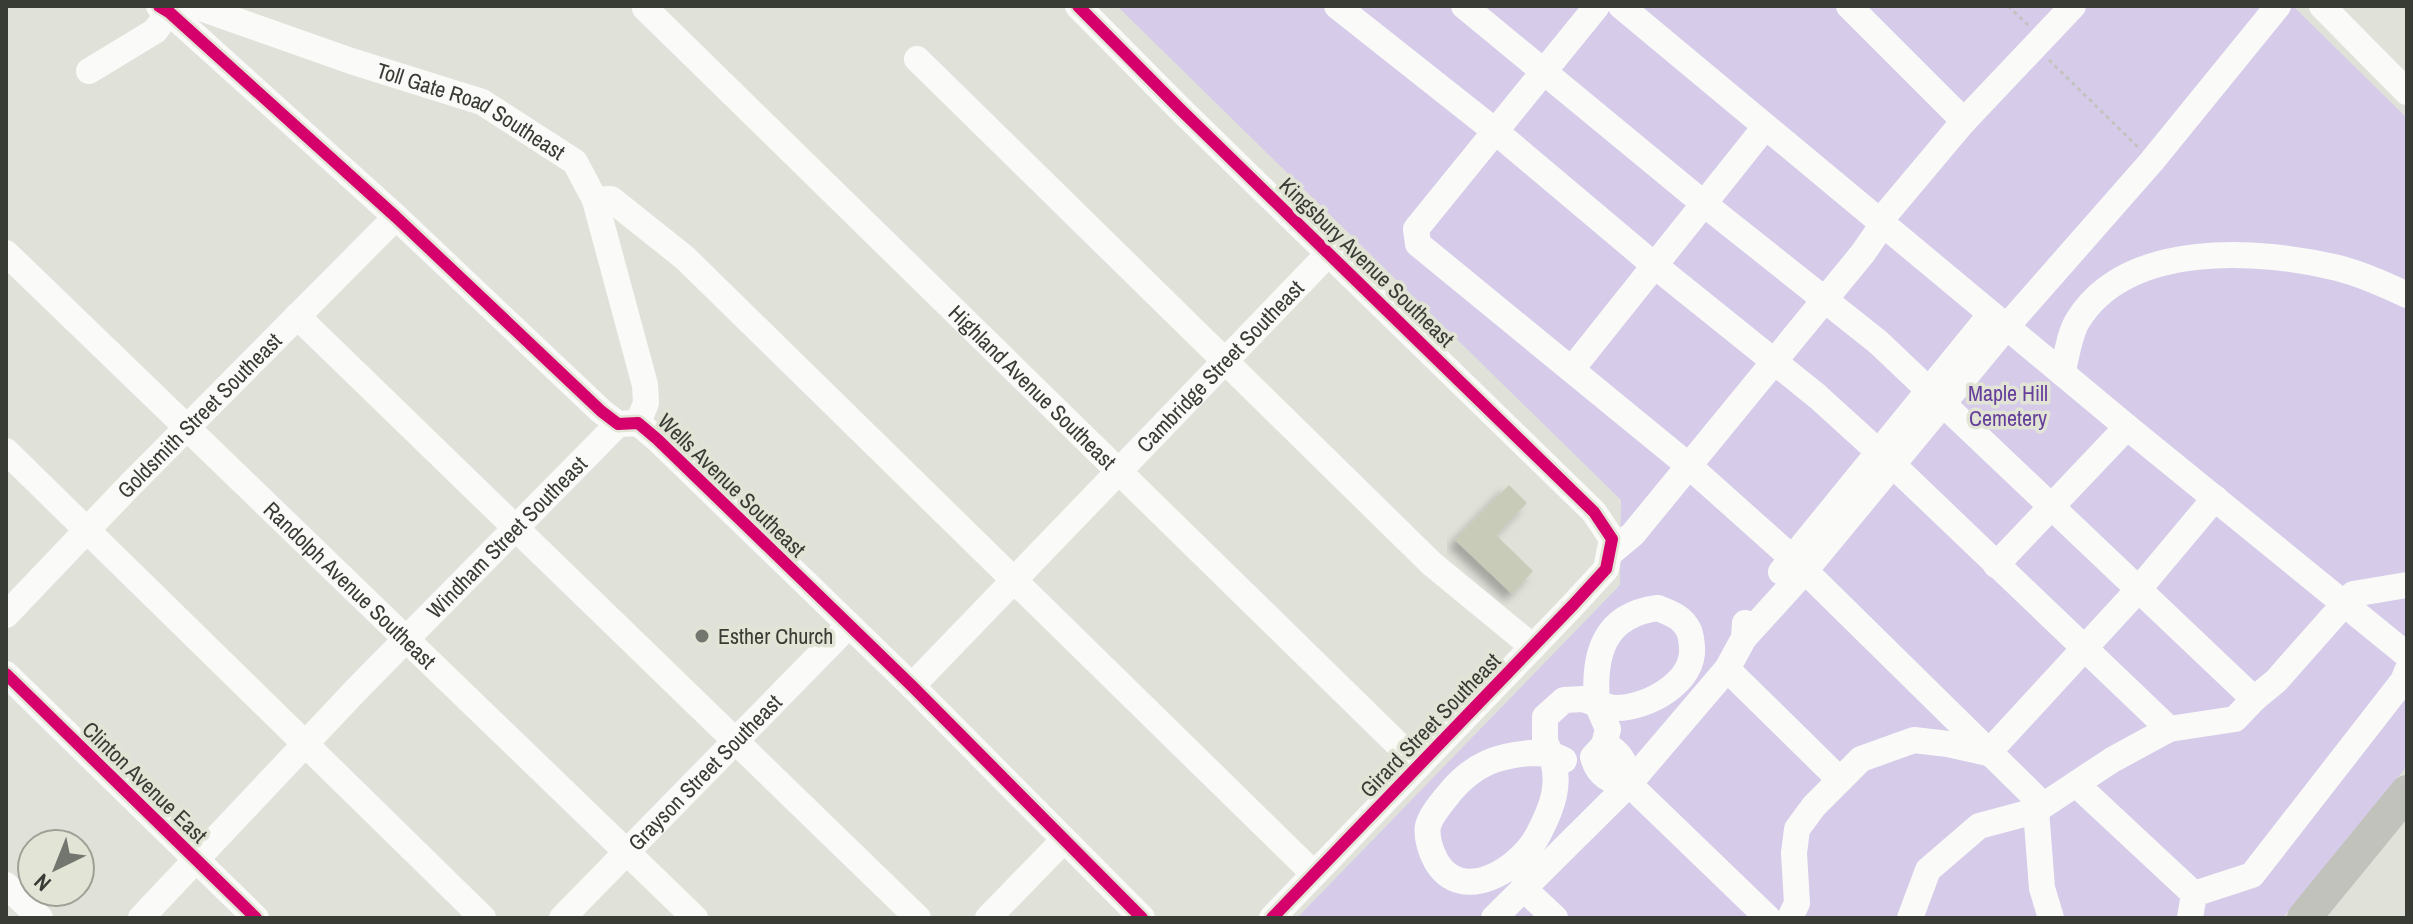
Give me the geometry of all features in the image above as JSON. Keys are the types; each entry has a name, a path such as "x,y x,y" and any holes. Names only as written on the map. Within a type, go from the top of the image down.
{"main road":[{"path":"2304,918 2407,792"}],"street":[{"path":"1337,6 1495,131 1654,265 1817,396 2169,729"},
{"path":"1464,6 1878,342 2254,699"},
{"path":"1597,6 1416,229 1418,244 1689,466 1798,565 2035,797 2042,888 2051,918"},
{"path":"1621,6 2127,427 2407,655"},
{"path":"1849,6 1964,121"},
{"name":"Girard Street Southeast","path":"1272,918 1606,569 1609,554 1633,534 1774,363 1964,121 2073,6"},
{"path":"1494,918 1629,784 1727,669 1744,638 1746,618 1798,565 1999,320 2152,161 2278,6"},
{"path":"89,71 155,31 175,7"},
{"name":"Toll Gate Road Southeast","path":"175,7 482,102 575,162 595,200 645,385 646,403 628,424"},
{"name":"Wells Avenue Southeast","path":"175,7 601,411 628,424 849,625 1142,918"},
{"name":"Highland Avenue Southeast","path":"645,8 1419,765"},
{"path":"2329,9 2407,92"},
{"name":"Kingsbury Avenue Southeast","path":"1091,10 1179,108 1594,512 1612,539 1609,554"},
{"path":"917,59 1432,564 1533,647"},
{"path":"1572,369 1765,127"},
{"path":"595,200 611,199 685,258 1314,874"},
{"name":"Goldsmith Street Southeast","path":"6,615 396,217"},
{"name":"Randolph Avenue Southeast","path":"6,253 695,918"},
{"name":"Cambridge Street Southeast","path":"912,686 1329,253"},
{"path":"2062,373 2077,321 2113,282 2168,262 2226,253 2275,257 2341,269 2407,295"},
{"path":"297,316 918,918"},
{"name":"Windham Street Southeast","path":"141,918 406,638 515,528 628,424"},
{"path":"1996,565 2127,427"},
{"path":"6,451 483,918"},
{"path":"1988,753 2138,590 2215,498"},
{"path":"1910,918 1928,870 1979,826 2035,811 2112,760 2169,729 2235,719 2276,681 2353,594 2407,585"},
{"name":"Grayson Street Southeast","path":"562,918 849,625"},
{"path":"1727,669 1840,780"},
{"path":"2076,784 2192,906 2252,875 2403,681 2407,671"},
{"name":"Clinton Avenue East","path":"6,674 256,918"},
{"path":"1599,751 1567,761 1551,754 1503,755 1462,779 1442,802 1428,826 1431,852 1441,870 1459,881 1482,881 1499,875 1521,858 1536,839 1554,799 1557,771 1551,754 1545,742 1545,717 1564,700 1583,699 1597,704 1608,729 1595,766 1603,776 1629,784 1768,918"},
{"path":"1790,918 1797,903 1794,853 1797,829 1814,806 1861,759 1914,740 1988,753"},
{"path":"988,918 1063,841"},
{"path":"6,885 40,918"},
{"path":"1523,888 1555,918"}],"path":[{"path":"2008,6 2038,42 2152,161"}],"green space":[{"name":"Maple Hill Cemetery","path":"1117,6 2293,6 2407,118 2407,766 2283,918 1297,918 1620,585 1621,500"}],"building":[{"path":"1509,485 1527,503 1496,535 1533,571 1512,594 1455,540"}],"cycle path":[{"path":"159,6 396,217 601,411 618,424 638,423 657,439 912,686 1142,918"},
{"path":"1078,6 1594,512 1612,539 1606,569 1272,918"},
{"path":"6,674 256,918"}],"place":[{"name":"Esther Church","path":"702,636"}]}
